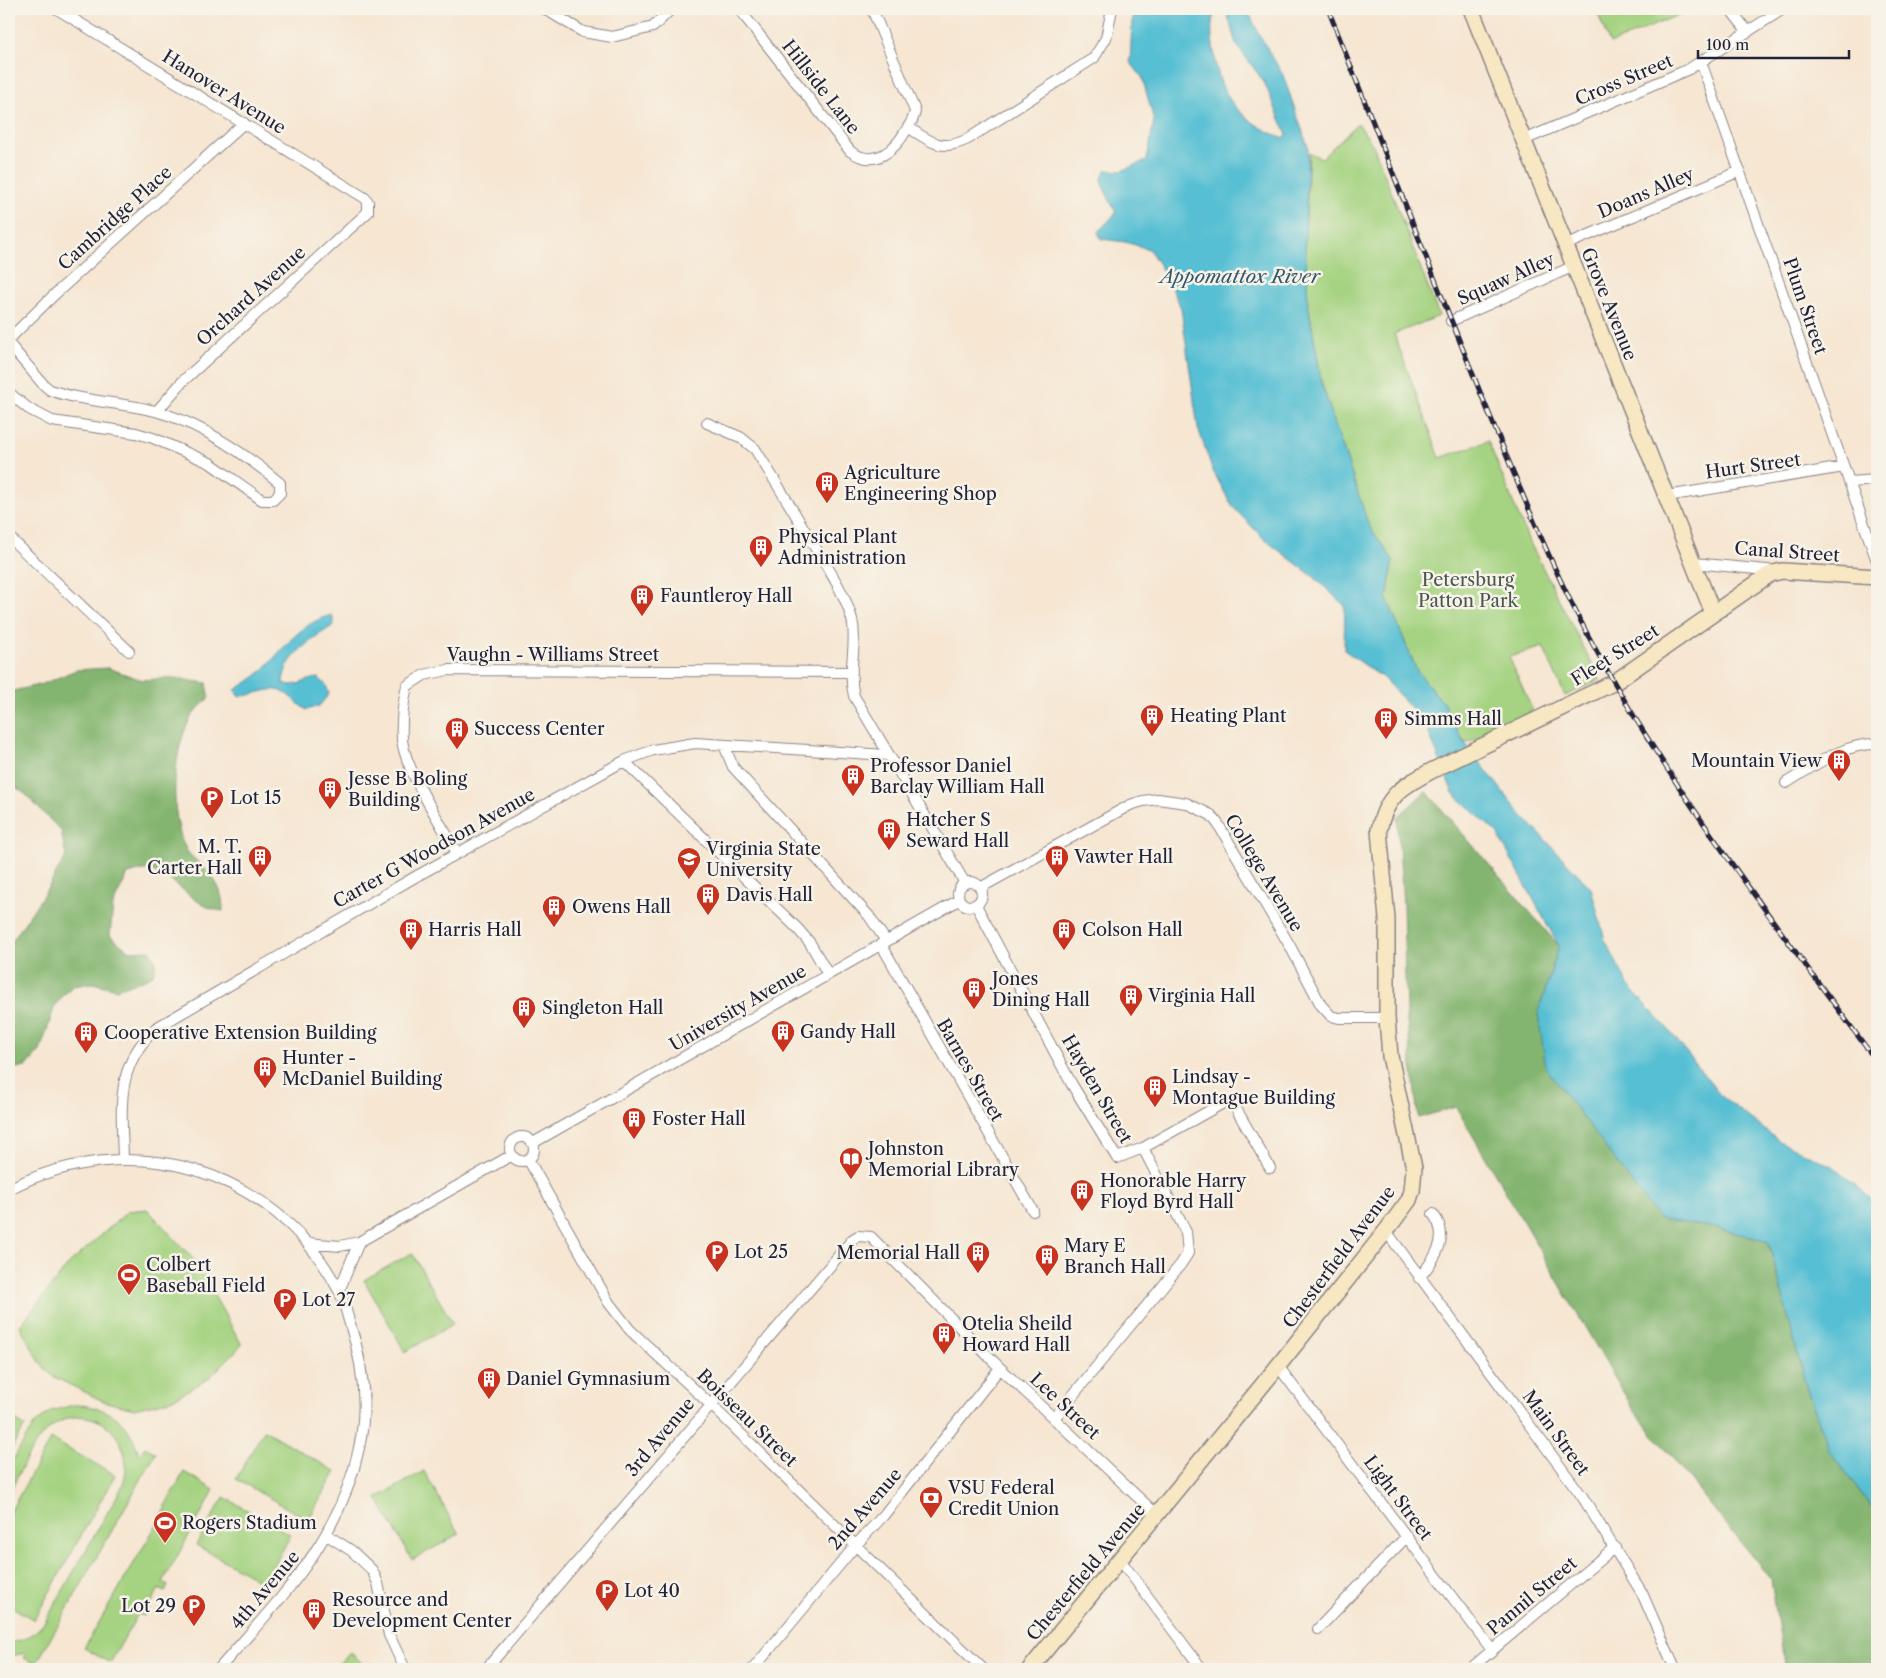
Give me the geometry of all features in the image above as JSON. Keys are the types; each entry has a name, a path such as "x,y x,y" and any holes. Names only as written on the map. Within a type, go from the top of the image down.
{"main road":[{"name":"Grove Avenue","path":"1471,9 1714,613"},
{"name":"Canal Street","path":"1782,571 1877,577"},
{"name":"Fleet Street","path":"1433,770 1614,682 1770,574 1782,571"},
{"name":"Chesterfield Avenue","path":"1030,1669 1278,1366 1409,1200 1415,1179 1395,1087 1387,1018 1387,919 1379,830 1382,818 1393,796 1404,786 1433,770"}],"street":[{"name":"Hanover Avenue","path":"57,9 365,198 369,207"},
{"path":"545,9 583,32 612,37 653,27 671,9"},
{"name":"Hillside Lane","path":"739,9 850,151 857,156 872,159 887,153 902,138 908,127"},
{"path":"872,9 913,104 914,119 908,127 933,143 942,145 957,144 968,139 1094,58 1106,38 1112,9"},
{"path":"1730,9 1748,32"},
{"name":"Cross Street","path":"1524,140 1645,89 1701,62 1783,9"},
{"name":"Plum Street","path":"1701,62 1877,561"},
{"name":"Cambridge Place","path":"9,339 55,294 244,124"},
{"name":"Doans Alley","path":"1565,245 1740,171"},
{"name":"Orchard Avenue","path":"157,411 183,381 368,212 369,207"},
{"name":"Squaw Alley","path":"1451,321 1574,266"},
{"path":"9,344 50,390 157,411 203,430 280,483 281,488 278,497 267,501 262,500 210,463 153,438 43,417 23,405 9,393"},
{"path":"707,423 740,437 755,449 823,560 848,606 852,621 855,641 851,684 854,696 887,755 965,884"},
{"name":"Hurt Street","path":"1667,496 1844,467"},
{"path":"1849,482 1877,480"},
{"path":"9,537 129,651"},
{"name":"Canal Street","path":"1694,563 1782,571"},
{"name":"Vaughn - Williams Street","path":"457,853 409,765 402,740 404,702 408,686 424,675 448,670 852,672"},
{"name":"Carter G Woodson Avenue","path":"123,1160 124,1078 135,1051 150,1032 267,962 457,853 624,761 653,750 695,744 887,755"},
{"path":"1786,782 1838,752 1852,747 1877,744"},
{"name":"Barnes Street","path":"724,745 734,767 869,916 1032,1211"},
{"path":"624,761 796,928 810,943 828,974"},
{"name":"College Avenue","path":"980,888 1130,805 1158,798 1186,803 1211,815 1218,824 1290,946 1321,1005 1331,1016 1339,1018 1387,1018"},
{"path":"965,884 975,884 980,888 982,897 976,905 965,906 959,900 959,890 965,884"},
{"name":"University Avenue","path":"308,1243 340,1246 359,1242 512,1155 511,1144 515,1140 526,1137 533,1143 959,900"},
{"name":"Hayden Street","path":"976,905 1071,1083 1117,1158 1143,1148 1186,1232 1188,1253 1181,1264 1055,1417"},
{"path":"1143,1148 1224,1102 1235,1106 1270,1168"},
{"path":"512,1155 519,1161 528,1160 534,1154 533,1143"},
{"name":"4th Avenue","path":"9,1189 35,1176 60,1168 123,1160 164,1162 188,1167 228,1182 266,1204 308,1243 340,1291 359,1357 363,1409 359,1447 352,1473 327,1535 308,1565 219,1669"},
{"name":"Boisseau Street","path":"528,1160 609,1303 630,1330 710,1404 983,1669"},
{"path":"1419,1278 1434,1261 1442,1237 1441,1228 1433,1214"},
{"name":"Main Street","path":"1386,1231 1419,1278 1533,1428 1615,1547 1642,1593 1675,1669"},
{"name":"3rd Avenue","path":"486,1669 852,1239 858,1236 865,1236"},
{"name":"Lee Street","path":"865,1236 871,1238 1000,1368 1055,1417 1157,1515"},
{"path":"340,1291 359,1242"},
{"name":"Light Street","path":"1278,1366 1492,1650"},
{"name":"2nd Avenue","path":"753,1669 911,1482 1000,1368"},
{"path":"327,1535 352,1551 372,1570 378,1583 389,1635 405,1669"},
{"path":"1318,1628 1407,1536"},
{"name":"Pannil Street","path":"1470,1669 1615,1547"},
{"path":"1121,1560 1202,1669"}],"green space":[{"path":"1596,9 1689,9 1690,10 1610,44"},
{"name":"Petersburg Patton Park","path":"1358,123 1374,147 1439,316 1394,334 1440,458 1488,441 1528,539 1600,680 1565,696 1543,647 1509,657 1533,711 1467,743 1464,742 1444,704 1417,671 1387,599 1393,560 1369,527 1322,385 1308,303 1305,242 1309,153 1322,158"},
{"path":"108,668 142,680 171,678 207,683 209,698 191,718 183,735 176,768 175,805 181,838 187,851 218,885 222,897 223,911 212,909 203,904 168,878 158,873 146,870 128,874 113,904 110,936 129,951 150,950 156,962 153,975 116,989 93,983 72,986 55,1005 40,1051 26,1067 9,1068 9,946 48,888 66,856 61,831 25,794 9,782 9,692 43,684 76,670"},
{"path":"1426,791 1559,946 1538,1014 1718,1228 1769,1242 1805,1383 1829,1450 1877,1514 1877,1669 1785,1669 1771,1580 1633,1409 1456,1107 1418,1118 1406,1013 1403,904 1397,818"},
{"name":"Colbert Baseball Field","path":"147,1209 194,1260 242,1345 208,1379 171,1400 134,1409 103,1401 52,1376 41,1364 20,1326 68,1265 128,1211"},
{"path":"412,1253 453,1324 405,1352 364,1280"},
{"path":"74,1405 97,1408 107,1412 124,1425 130,1433 139,1455 145,1447 156,1453 36,1664 24,1658 27,1653 9,1656 9,1643 30,1636 46,1620 121,1489 126,1471 125,1455 119,1440 109,1428 96,1420 82,1417 66,1419 43,1434 26,1459 9,1493 9,1467 33,1426 51,1411"},
{"path":"13,1419 25,1426 9,1453 9,1426"},
{"path":"264,1430 336,1472 308,1520 236,1479"},
{"path":"51,1439 115,1475 34,1620 9,1605 9,1514"},
{"path":"424,1471 459,1534 412,1560 377,1498"},
{"name":"Rogers Stadium","path":"184,1472 214,1490 163,1582 168,1585 165,1592 159,1589 144,1616 138,1614 110,1663 84,1648 167,1507 165,1506"},
{"path":"224,1497 291,1535 264,1583 196,1545"},
{"path":"350,1652 368,1669 334,1669"}],"water":[{"name":"Appomattox River","path":"1135,9 1221,9 1214,14 1212,38 1217,68 1227,95 1235,106 1255,124 1283,138 1287,135 1264,82 1236,44 1226,10 1222,9 1247,9 1260,36 1283,75 1308,147 1305,242 1308,303 1322,385 1369,526 1393,560 1387,599 1417,671 1444,704 1464,742 1519,812 1591,888 1605,940 1628,985 1668,1029 1720,1095 1779,1141 1834,1167 1877,1203 1877,1514 1829,1450 1805,1383 1769,1242 1718,1228 1659,1219 1546,1068 1538,1014 1559,946 1497,833 1453,793 1424,721 1383,678 1344,650 1345,606 1314,577 1264,539 1232,506 1213,471 1198,428 1181,308 1167,277 1149,249 1125,242 1101,239 1098,232 1116,213 1101,182 1105,170 1121,171 1147,160 1154,120 1142,77 1130,62 1132,22"},
{"path":"332,615 334,625 309,642 294,656 285,673 283,683 293,685 319,678 326,685 329,694 319,706 307,710 285,693 274,690 238,696 235,690 261,672 301,630"}],"railway":[{"path":"1328,9 1444,302 1535,524 1557,574 1601,660 1673,779 1712,836 1877,1062"}],"place":[{"name":"Agriculture Engineering Shop","path":"827,504"},
{"name":"Physical Plant Administration","path":"761,568"},
{"name":"Fauntleroy Hall","path":"642,617"},
{"name":"Heating Plant","path":"1152,737"},
{"name":"Simms Hall","path":"1386,740"},
{"name":"Success Center","path":"457,750"},
{"name":"Mountain View","path":"1839,782"},
{"name":"Professor Daniel Barclay William Hall","path":"853,797"},
{"name":"Jesse B Boling Building","path":"330,810"},
{"name":"Lot 15","path":"212,819"},
{"name":"Hatcher S Seward Hall","path":"889,851"},
{"name":"M. T. Carter Hall","path":"260,878"},
{"name":"Vawter Hall","path":"1057,878"},
{"name":"Virginia State University","path":"689,880"},
{"name":"Davis Hall","path":"708,916"},
{"name":"Owens Hall","path":"554,928"},
{"name":"Harris Hall","path":"411,951"},
{"name":"Colson Hall","path":"1064,951"},
{"name":"Jones Dining Hall","path":"974,1010"},
{"name":"Virginia Hall","path":"1131,1017"},
{"name":"Singleton Hall","path":"524,1029"},
{"name":"Gandy Hall","path":"783,1053"},
{"name":"Cooperative Extension Building","path":"86,1054"},
{"name":"Hunter - McDaniel Building","path":"265,1089"},
{"name":"Lindsay - Montague Building","path":"1155,1108"},
{"name":"Foster Hall","path":"634,1140"},
{"name":"Johnston Memorial Library","path":"851,1180"},
{"name":"Honorable Harry Floyd Byrd Hall","path":"1082,1212"},
{"name":"Lot 25","path":"717,1273"},
{"name":"Memorial Hall","path":"978,1274"},
{"name":"Mary E Branch Hall","path":"1047,1277"},
{"name":"Colbert Baseball Field","path":"129,1296"},
{"name":"Lot 27","path":"285,1321"},
{"name":"Otelia Sheild Howard Hall","path":"944,1355"},
{"name":"Daniel Gymnasium","path":"489,1400"},
{"name":"VSU Federal Credit Union","path":"931,1519"},
{"name":"Rogers Stadium","path":"165,1544"},
{"name":"Lot 40","path":"607,1612"},
{"name":"Lot 29","path":"194,1627"},
{"name":"Resource and Development Center","path":"314,1631"}]}
